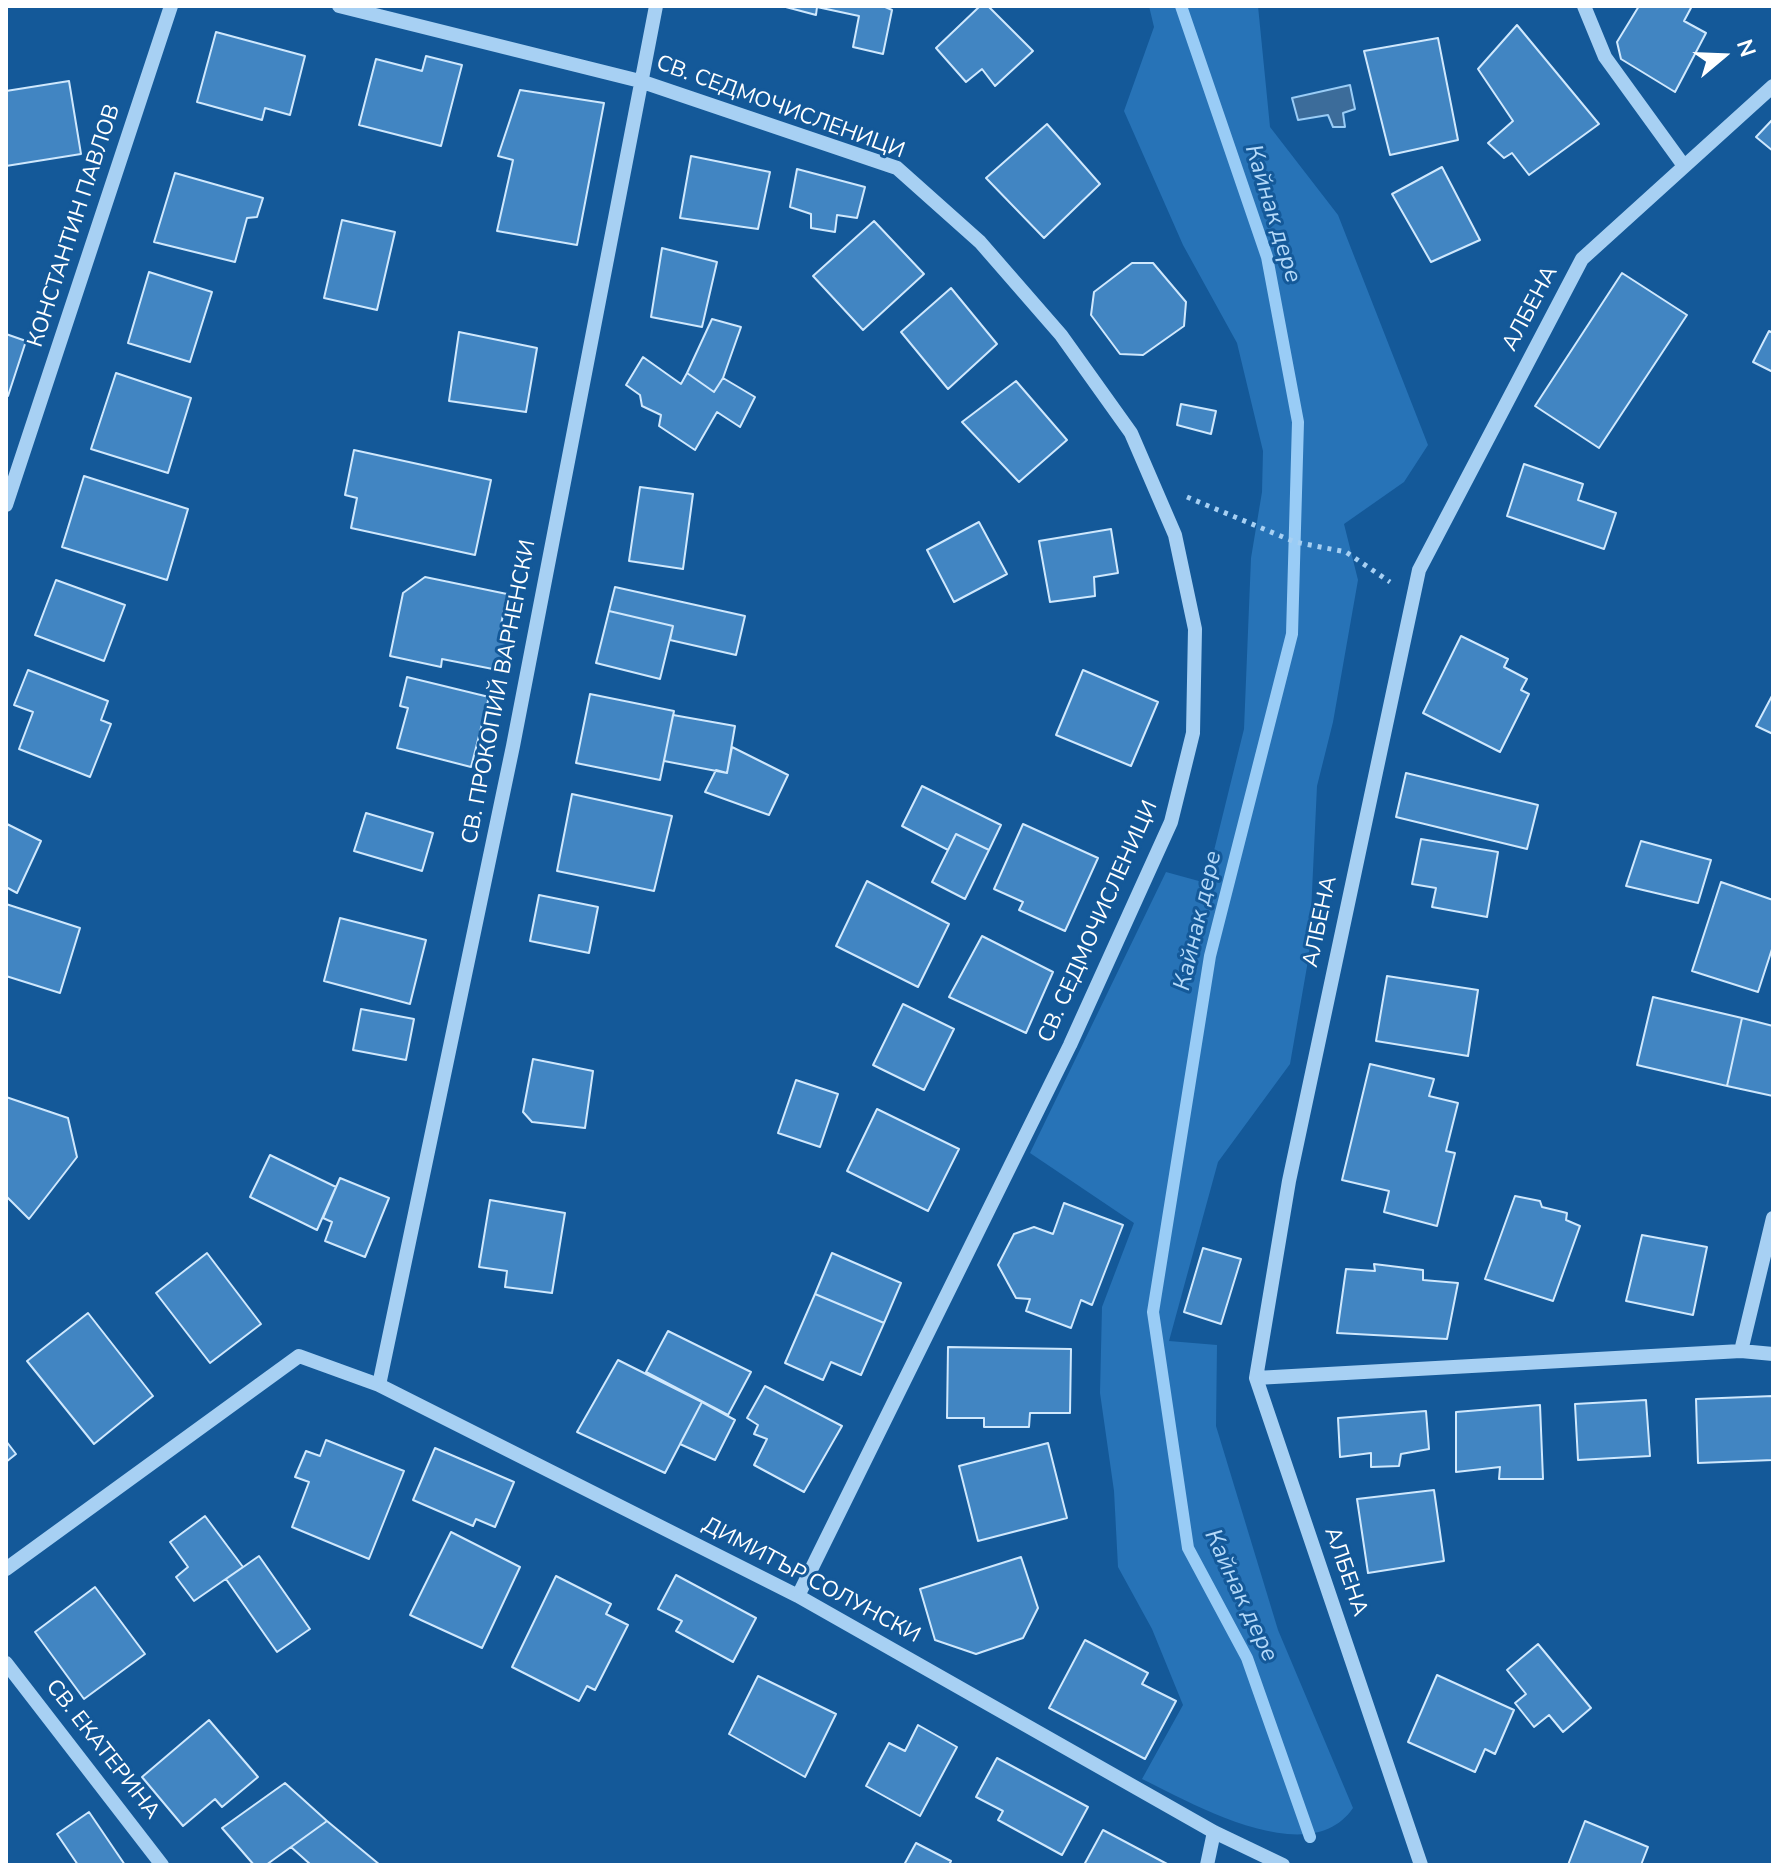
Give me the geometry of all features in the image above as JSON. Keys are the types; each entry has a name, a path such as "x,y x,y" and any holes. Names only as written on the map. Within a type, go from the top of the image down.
{"street":[{"name":"КОНСТАНТИН ПАВЛОВ","path":"6,505 171,6"},
{"name":"СВ. СЕДМОЧИСЛЕНИЦИ","path":"339,6 640,81 897,168 980,242 1061,335 1131,433 1175,535 1195,629 1193,733 1171,822 1063,1059 798,1596"},
{"name":"СВ. ПРОКОПИЙ ВАРНЕНСКИ","path":"379,1385 513,746 656,6"},
{"path":"1584,6 1605,57 1684,166"},
{"name":"АЛБЕНА","path":"1421,1865 1256,1378 1289,1181 1419,570 1582,259 1773,86"},
{"path":"1741,1351 1773,1218"},
{"path":"1256,1378 1741,1351 1773,1354"},
{"name":"ДИМИТЪР СОЛУНСКИ","path":"6,1569 299,1356 379,1385 798,1596 1214,1832 1283,1865"},
{"name":"СВ. ЕКАТЕРИНА","path":"6,1663 162,1865"},
{"path":"1207,1865 1214,1832"}],"path":[{"path":"1155,488 1196,500 1295,542 1346,552 1412,597"}],"shaded area":[{"path":"1149,6 1258,6 1270,127 1338,215 1428,445 1404,482 1344,524 1358,580 1333,722 1317,786 1309,955 1290,1064 1218,1162 1169,1341 1217,1345 1216,1426 1278,1630 1353,1808 1334,1826 1309,1834 1251,1827 1142,1779 1183,1705 1152,1629 1118,1567 1114,1491 1100,1393 1102,1307 1134,1223 1030,1153 1166,872 1206,883 1244,729 1251,558 1262,492 1263,451 1237,343 1183,245 1124,111 1154,27"},
{"path":"1350,85 1355,109 1343,113 1345,127 1333,127 1328,115 1298,120 1292,98"}],"building":[{"path":"782,6 883,6 892,10 883,54 853,47 859,16 817,7 816,15"},
{"path":"980,6 988,6 1033,51 995,86 982,69 966,82 936,48"},
{"path":"1639,6 1692,6 1684,21 1706,33 1675,92 1621,59 1617,42"},
{"path":"1517,25 1599,124 1529,175 1512,153 1504,158 1488,143 1513,121 1478,69"},
{"path":"216,32 305,56 290,115 265,108 262,120 197,102"},
{"path":"1438,38 1458,140 1390,155 1364,51"},
{"path":"426,56 462,65 441,146 359,125 376,59 422,71"},
{"path":"69,81 81,154 6,166 6,91"},
{"path":"520,90 604,103 577,245 497,231 513,160 498,156"},
{"path":"1773,119 1773,151 1756,137"},
{"path":"1047,124 1100,184 1044,238 986,178"},
{"path":"691,156 770,172 758,229 680,218"},
{"path":"1442,167 1480,240 1431,262 1392,194"},
{"path":"797,169 865,187 857,218 837,215 835,232 811,228 811,214 790,207"},
{"path":"175,173 263,198 257,217 247,218 235,262 154,242"},
{"path":"342,220 395,232 377,310 324,298"},
{"path":"874,221 924,274 863,330 813,276"},
{"path":"662,248 717,262 702,327 651,317"},
{"path":"1132,263 1153,263 1186,302 1184,326 1143,355 1120,354 1091,315 1094,292"},
{"path":"149,272 212,292 190,362 128,343"},
{"path":"1622,273 1687,315 1599,448 1535,406"},
{"path":"951,288 997,344 948,389 901,332"},
{"path":"712,319 741,327 723,378 714,392 687,373"},
{"path":"1769,331 1773,333 1773,372 1753,362"},
{"path":"459,332 537,348 526,412 449,401"},
{"path":"6,334 26,341 8,396 6,395"},
{"path":"643,357 681,384 687,373 714,392 723,378 755,397 740,427 717,412 695,450 659,426 661,415 642,406 640,395 626,385"},
{"path":"116,373 191,398 168,473 91,449"},
{"path":"1016,381 1067,440 1019,482 962,422"},
{"path":"1181,404 1216,411 1211,434 1177,425"},
{"path":"354,450 491,480 475,555 351,528 357,498 345,495"},
{"path":"1524,464 1583,484 1578,500 1616,513 1604,549 1507,516"},
{"path":"84,476 188,509 167,580 62,547"},
{"path":"640,487 693,494 683,569 629,561"},
{"path":"979,522 1007,574 954,602 927,550"},
{"path":"1111,529 1118,573 1094,577 1095,596 1050,602 1039,541"},
{"path":"425,577 507,594 501,625 512,628 503,671 442,659 441,667 390,656 403,593"},
{"path":"56,580 125,605 104,661 35,635"},
{"path":"615,587 745,616 736,655 670,640 673,626 609,611"},
{"path":"609,611 673,626 660,679 596,663"},
{"path":"1461,636 1508,659 1504,667 1527,679 1521,690 1529,694 1500,752 1423,713"},
{"path":"28,670 108,701 101,720 111,724 90,777 19,749 33,712 14,705"},
{"path":"1083,670 1158,702 1131,766 1056,735"},
{"path":"407,677 489,697 471,767 397,748 408,708 400,706"},
{"path":"590,694 674,711 660,780 576,763"},
{"path":"1773,694 1773,734 1756,726"},
{"path":"673,715 735,726 727,773 664,761"},
{"path":"732,747 788,775 769,815 705,792 716,770 727,773"},
{"path":"1406,773 1538,805 1527,849 1396,817"},
{"path":"922,786 1001,825 989,850 956,834 948,850 902,826"},
{"path":"572,794 672,816 654,891 557,871"},
{"path":"366,813 433,833 422,871 354,851"},
{"path":"7,824 41,841 17,893 6,887"},
{"path":"1023,824 1098,858 1065,931 1019,910 1023,902 994,889"},
{"path":"956,834 989,850 965,899 932,882"},
{"path":"1421,839 1498,852 1487,917 1432,907 1436,888 1412,884"},
{"path":"1641,841 1711,860 1698,903 1626,886"},
{"path":"867,881 949,924 918,987 836,946"},
{"path":"1721,882 1773,900 1773,946 1758,992 1692,971"},
{"path":"539,895 598,907 589,953 530,941"},
{"path":"6,904 80,928 60,993 6,976"},
{"path":"340,918 426,940 410,1004 324,981"},
{"path":"982,936 1053,972 1026,1033 949,997"},
{"path":"1387,976 1478,990 1468,1056 1376,1041"},
{"path":"1653,997 1742,1018 1727,1086 1637,1065"},
{"path":"903,1004 954,1029 924,1090 873,1065"},
{"path":"361,1009 414,1019 406,1060 353,1050"},
{"path":"1742,1018 1773,1026 1773,1096 1727,1086"},
{"path":"533,1059 593,1071 585,1128 532,1122 523,1112"},
{"path":"1370,1064 1434,1079 1429,1096 1458,1103 1446,1151 1455,1153 1437,1226 1384,1212 1389,1191 1342,1180"},
{"path":"796,1080 838,1094 820,1147 778,1133"},
{"path":"6,1097 68,1118 77,1157 29,1219 6,1196"},
{"path":"877,1109 959,1149 928,1211 847,1171"},
{"path":"270,1155 336,1187 317,1230 250,1197"},
{"path":"340,1178 389,1198 365,1257 325,1241 332,1222 323,1218"},
{"path":"1515,1196 1540,1201 1542,1207 1567,1213 1566,1220 1580,1226 1553,1301 1485,1279"},
{"path":"490,1200 565,1213 552,1293 505,1287 507,1271 479,1267"},
{"path":"1064,1203 1123,1225 1092,1305 1081,1300 1071,1328 1026,1311 1030,1299 1016,1298 998,1265 1014,1234 1034,1227 1053,1234"},
{"path":"1642,1235 1707,1247 1693,1315 1626,1301"},
{"path":"1203,1248 1241,1259 1221,1324 1184,1312"},
{"path":"207,1253 261,1324 210,1363 156,1293"},
{"path":"832,1253 901,1283 884,1323 815,1294"},
{"path":"1374,1264 1423,1270 1423,1280 1458,1283 1447,1339 1337,1333 1346,1269 1375,1271"},
{"path":"815,1294 884,1323 861,1375 831,1362 823,1380 785,1363"},
{"path":"88,1313 153,1396 94,1444 27,1361"},
{"path":"668,1331 751,1372 728,1415 646,1372"},
{"path":"948,1347 1071,1349 1070,1413 1030,1413 1029,1427 984,1427 984,1418 947,1418"},
{"path":"618,1360 702,1402 665,1473 577,1432"},
{"path":"765,1386 842,1426 804,1492 754,1465 767,1439 754,1434 758,1425 747,1418"},
{"path":"1773,1396 1773,1460 1698,1463 1696,1399"},
{"path":"1646,1400 1650,1456 1578,1460 1575,1404"},
{"path":"702,1402 735,1420 715,1460 680,1444"},
{"path":"1540,1405 1543,1479 1499,1479 1500,1467 1456,1472 1456,1412"},
{"path":"1426,1411 1429,1449 1401,1454 1399,1466 1371,1467 1371,1453 1340,1457 1338,1418"},
{"path":"326,1440 404,1471 369,1559 292,1527 309,1482 295,1477 306,1451 320,1456"},
{"path":"6,1441 16,1454 6,1462"},
{"path":"1048,1443 1067,1518 978,1541 959,1466"},
{"path":"435,1448 514,1482 495,1527 476,1519 473,1526 413,1500"},
{"path":"1434,1490 1444,1561 1368,1573 1357,1499"},
{"path":"205,1516 243,1567 194,1601 176,1577 188,1567 170,1542"},
{"path":"451,1532 520,1567 482,1648 410,1615"},
{"path":"259,1556 310,1629 277,1652 226,1579"},
{"path":"1021,1557 1038,1608 1023,1638 976,1654 935,1640 920,1589"},
{"path":"676,1575 756,1618 733,1662 676,1631 682,1621 658,1609"},
{"path":"556,1576 611,1604 606,1614 628,1625 595,1690 587,1686 579,1701 512,1667"},
{"path":"95,1587 145,1654 84,1699 35,1632"},
{"path":"1085,1640 1148,1673 1142,1684 1176,1701 1145,1759 1049,1708"},
{"path":"1538,1644 1591,1708 1563,1732 1549,1715 1534,1727 1515,1703 1526,1694 1507,1670"},
{"path":"1437,1675 1514,1710 1495,1754 1485,1749 1475,1772 1408,1742"},
{"path":"758,1676 836,1714 805,1777 729,1734"},
{"path":"209,1720 258,1777 222,1807 215,1799 183,1826 142,1777"},
{"path":"918,1725 957,1747 920,1816 866,1786 889,1743 905,1751"},
{"path":"997,1758 1088,1807 1062,1855 998,1820 1003,1811 976,1797"},
{"path":"285,1783 327,1821 266,1865 254,1865 222,1828"},
{"path":"89,1812 125,1865 78,1865 57,1834"},
{"path":"327,1821 380,1865 311,1865 291,1847"},
{"path":"1585,1821 1648,1847 1641,1865 1568,1865"},
{"path":"1103,1830 1169,1865 1084,1865"},
{"path":"916,1843 951,1861 949,1865 904,1865"}],"waterway":[{"name":"Кайнак дере","path":"1181,6 1267,257 1298,422 1292,634 1210,956 1153,1312 1188,1548 1247,1658 1310,1837"}]}
